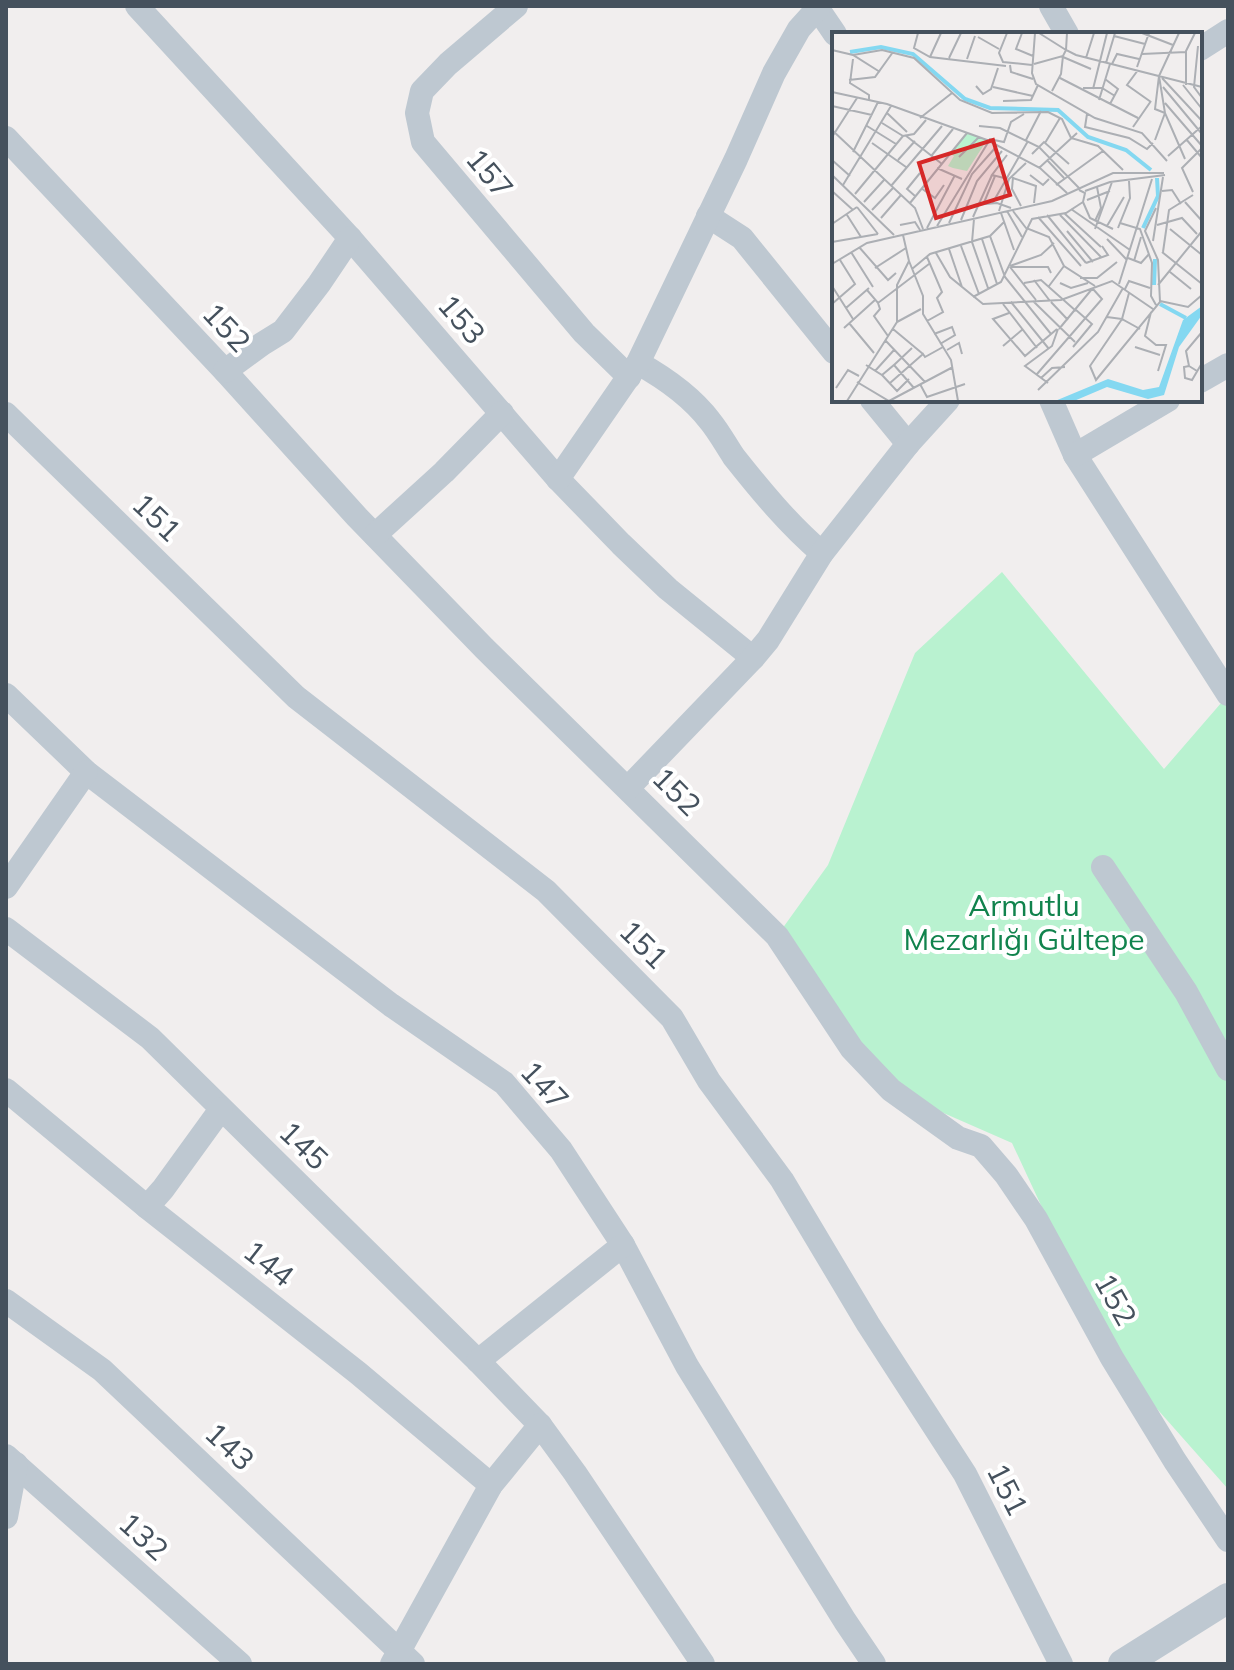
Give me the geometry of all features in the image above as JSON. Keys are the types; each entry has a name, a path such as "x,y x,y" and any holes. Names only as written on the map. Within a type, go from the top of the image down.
{"street":[{"name":"153","path":"137,6 350,238 558,479 668,589 753,658"},
{"name":"157","path":"515,6 422,91 417,113 423,142 584,333 634,370 659,375 687,396 767,497 801,536 822,553"},
{"path":"1051,6 1066,32"},
{"path":"558,479 634,370 774,73 799,29 817,7 834,32"},
{"path":"1202,48 1228,31"},
{"name":"152","path":"6,138 484,648 777,936 852,1049 881,1080 958,1138 981,1146 1006,1175 1036,1219 1112,1358 1228,1540"},
{"path":"708,216 742,238 832,350"},
{"path":"225,371 283,331 350,238"},
{"path":"1202,380 1228,365"},
{"path":"874,402 908,444"},
{"path":"628,788 768,640 822,553 908,444 946,402"},
{"path":"1052,402 1075,455 1228,694"},
{"path":"1075,455 1165,402"},
{"path":"375,535 502,413"},
{"name":"151","path":"6,414 296,697 546,891 672,1018 709,1081 782,1180 868,1324 965,1474 1061,1664"},
{"name":"147","path":"6,695 86,772 391,1005 504,1083 561,1150 623,1245 687,1366 874,1664"},
{"path":"6,887 86,772"},
{"path":"1103,867 1186,992 1228,1069"},
{"name":"145","path":"6,929 150,1038 540,1425 703,1664"},
{"name":"144","path":"6,1090 147,1207 358,1373 491,1485"},
{"path":"147,1207 221,1109"},
{"path":"478,1361 623,1245"},
{"name":"143","path":"6,1301 102,1370 401,1659"},
{"path":"401,1659 491,1485 540,1425"},
{"path":"6,1517 11,1460"},
{"name":"132","path":"11,1460 240,1664"},
{"path":"1123,1664 1228,1598"}],"green space":[{"name":"Armutlu Mezarlığı Gültepe","path":"1002,572 1164,769 1228,695 1228,1489 1112,1358 1012,1143 891,1090 777,936 828,865 915,653"}]}
